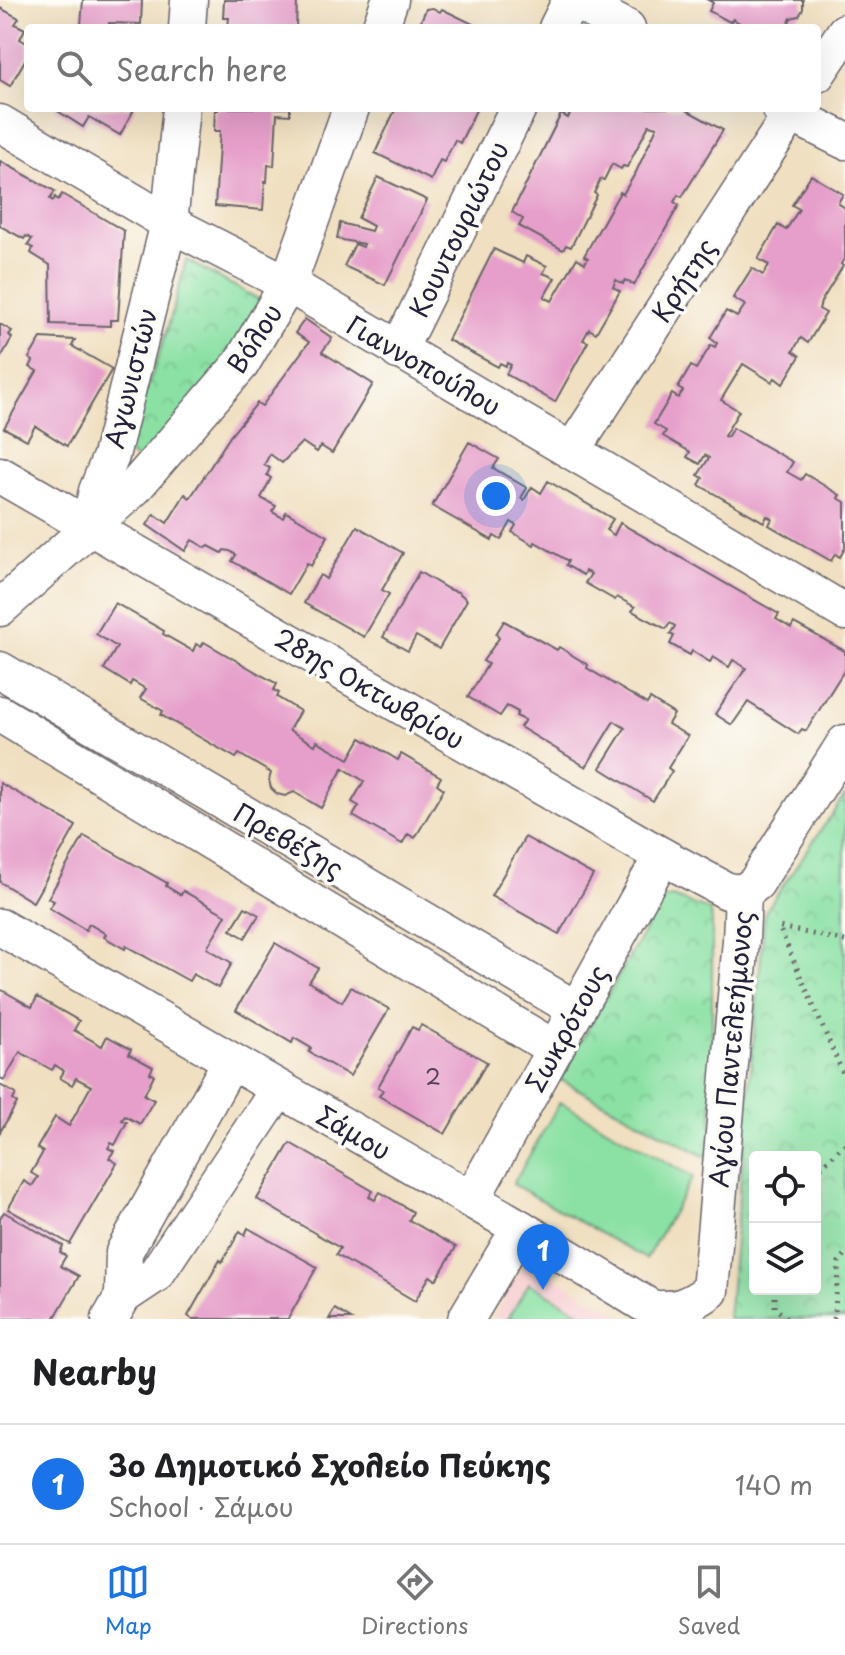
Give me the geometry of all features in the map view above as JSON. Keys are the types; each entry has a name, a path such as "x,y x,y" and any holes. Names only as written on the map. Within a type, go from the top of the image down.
{"street":[{"path":"187,24 189,0"},
{"path":"381,24 390,0"},
{"path":"559,24 572,0 619,24"},
{"path":"821,68 845,32"},
{"name":"Αγωνιστών","path":"89,527 97,491 111,456 169,223 181,112"},
{"name":"Βόλου","path":"89,527 134,488 241,364 288,284 350,112"},
{"name":"Κουντουριώτου","path":"398,351 516,112"},
{"name":"Κρήτης","path":"572,451 788,112"},
{"path":"793,112 845,141"},
{"name":"Γιαννοπούλου","path":"0,123 169,223 288,284 845,612"},
{"name":"28ης Οκτωβρίου","path":"0,475 662,856 727,891 743,893"},
{"path":"0,608 89,527"},
{"name":"Πρεβέζης","path":"0,670 577,1010"},
{"name":"Πρεβέζης","path":"0,714 555,1049"},
{"name":"Αγίου Παντελεήμονος","path":"699,1304 740,955 743,893 756,883 845,743"},
{"name":"Σωκρότους","path":"471,1200 662,856"},
{"name":"Σάμου","path":"0,927 520,1228 651,1308 667,1311 699,1304"},
{"path":"116,1308 124,1252 231,1061"},
{"path":"116,1308 156,1274 279,1089"},
{"path":"466,1319 520,1228"}],"path":[{"path":"845,941 779,927 845,1078"},
{"path":"821,1167 845,1144"},
{"path":"834,1319 839,1262 845,1255"},
{"path":"775,1295 775,1308 788,1319"}],"shaded area":[{"path":"526,1261 627,1319 493,1319"}],"green space":[{"path":"186,260 262,301 243,341 144,465 124,449 166,332"},
{"path":"845,795 845,1319 728,1319 765,912"},
{"path":"672,897 709,910 712,921 712,1143 706,1157 559,1079 663,899"},
{"path":"560,1102 693,1177 646,1259 513,1184"},
{"path":"529,1283 591,1319 508,1319"}],"building":[{"path":"83,0 142,0 141,24 81,24"},
{"path":"224,0 297,0 296,24 228,24 229,18 223,18"},
{"path":"708,0 803,0 803,9 788,24 741,24 709,11 713,3"},
{"path":"0,8 19,18 15,24 24,28 20,39 24,42 24,62 10,86 0,80"},
{"path":"433,8 440,12 442,9 473,24 420,24 426,9"},
{"path":"59,112 133,112 120,135 89,117 83,127"},
{"path":"215,112 290,112 290,115 277,114 274,166 268,165 263,210 215,206 220,131 214,131"},
{"path":"394,112 475,112 460,143 455,140 444,162 440,160 431,180 375,153"},
{"path":"571,112 690,112 723,130 682,197 678,195 674,202 679,205 634,285 625,280 623,284 616,280 613,287 620,291 596,333 589,329 583,340 588,342 555,402 506,374 511,365 500,363 498,367 448,340 494,249 523,263 526,256 547,266 543,273 555,278 544,297 552,301 577,258 585,263 588,258 584,256 620,192 623,194 636,172 657,127 649,125 627,167 621,169 612,164 594,193 597,195 571,247 566,245 563,250 519,226 523,219 512,212 561,114 568,118"},
{"path":"0,161 55,191 50,199 53,201 62,194 124,231 118,320 110,320 110,326 51,324 50,265 31,253 33,248 28,245 32,239 26,236 24,239 0,226"},
{"path":"811,175 843,194 838,203 845,208 845,257 843,266 821,302 819,309 826,313 808,343 801,338 793,351 800,356 783,384 775,378 772,382 743,364 721,400 739,411 724,436 727,437 733,428 793,462 787,472 801,480 805,474 840,495 838,498 845,502 845,548 840,557 835,554 831,561 769,525 772,519 767,516 764,522 699,485 703,478 698,475 709,458 705,455 700,464 687,457 690,452 663,436 666,431 654,424 672,394 678,398 683,391 678,388 691,366 696,369 711,345 715,347 717,343 710,338 726,311 737,317 745,305 733,298 752,268 763,275 769,265 758,259 778,225 786,230 799,209 792,205"},
{"path":"378,177 427,200 385,285 344,266 355,244 363,247 364,244 337,239 340,223 371,231 373,226 358,218"},
{"path":"305,319 332,338 322,352 373,384 332,453 321,446 317,452 302,442 282,463 270,454 264,465 270,468 267,475 271,478 261,498 276,506 272,512 283,518 286,512 328,536 311,566 307,563 289,594 232,561 236,555 230,551 224,550 222,553 192,540 185,551 147,525 154,514 167,523 185,494 190,498 231,435 257,403 262,406 309,342 295,333"},
{"path":"0,324 12,331 9,335 12,338 0,359"},
{"path":"41,338 75,340 72,346 112,369 67,446 35,426 27,440 4,428 37,371 30,367 33,361 29,358"},
{"path":"469,442 499,459 493,468 527,488 521,498 524,500 532,487 541,493 548,481 613,519 606,530 614,535 620,523 779,614 776,619 791,628 794,623 845,651 845,669 806,731 802,729 798,734 748,702 732,725 715,714 746,668 733,660 729,667 713,657 710,662 692,651 690,655 670,644 674,636 670,634 675,626 670,623 666,629 632,611 635,607 585,583 591,574 585,571 583,575 566,565 568,561 512,532 516,525 511,522 501,540 494,536 492,540 432,506"},
{"path":"357,526 403,553 382,590 389,594 364,637 304,603 320,575 326,579"},
{"path":"419,572 467,600 439,649 416,636 408,651 383,637"},
{"path":"115,603 193,651 196,644 201,647 204,642 277,684 274,690 279,693 277,697 300,711 289,730 315,745 317,741 349,759 361,738 398,760 401,754 441,777 437,784 444,789 415,838 408,834 402,844 353,816 359,806 352,802 364,781 343,768 321,808 294,792 285,796 277,794 271,788 271,773 239,754 236,758 161,715 163,711 140,698 146,689 132,681 130,685 104,669 117,647 96,634"},
{"path":"504,621 557,650 559,647 588,665 587,668 647,704 650,699 674,714 668,724 688,736 668,768 672,771 653,801 600,768 625,728 614,721 586,767 520,727 525,720 516,716 518,712 507,706 500,716 468,697 488,664 483,661 499,638 496,634"},
{"path":"0,783 76,826 33,902 0,882"},
{"path":"84,836 167,883 166,886 181,895 183,891 226,915 207,948 232,963 218,988 193,974 189,981 126,946 125,949 89,924 86,930 49,908 54,901 48,898"},
{"path":"525,837 593,875 559,934 491,896"},
{"path":"245,907 259,915 245,938 231,930"},
{"path":"275,943 318,968 309,982 342,1002 351,987 389,1009 350,1076 309,1052 311,1048 294,1038 292,1043 236,1010"},
{"path":"0,989 32,1007 37,997 79,1021 74,1030 102,1046 107,1036 131,1049 129,1054 153,1067 150,1073 154,1075 144,1095 154,1100 140,1124 125,1116 122,1120 127,1122 115,1145 111,1143 108,1148 114,1151 109,1158 117,1163 70,1244 8,1209 24,1181 32,1186 38,1177 31,1173 43,1152 37,1148 55,1117 69,1126 91,1086 76,1078 72,1085 60,1078 64,1071 55,1065 52,1070 20,1052 4,1080 0,1078"},
{"path":"421,1025 487,1062 445,1134 379,1096 383,1090 378,1087 412,1027 418,1030"},
{"path":"0,1085 16,1094 13,1100 17,1103 0,1132"},
{"path":"290,1143 373,1191 369,1197 375,1200 380,1192 413,1212 409,1220 456,1247 436,1280 430,1276 415,1301 336,1255 340,1248 257,1199"},
{"path":"4,1212 63,1246 60,1252 66,1256 60,1266 79,1276 54,1319 0,1319 0,1218"},
{"path":"248,1228 317,1267 288,1319 192,1319 188,1316 220,1260 222,1262 240,1231 245,1235"},
{"path":"335,1309 351,1319 329,1319"}],"place":[{"name":"3ο Δημοτικό Σχολείο Πεύκης","path":"543,1290"}]}
